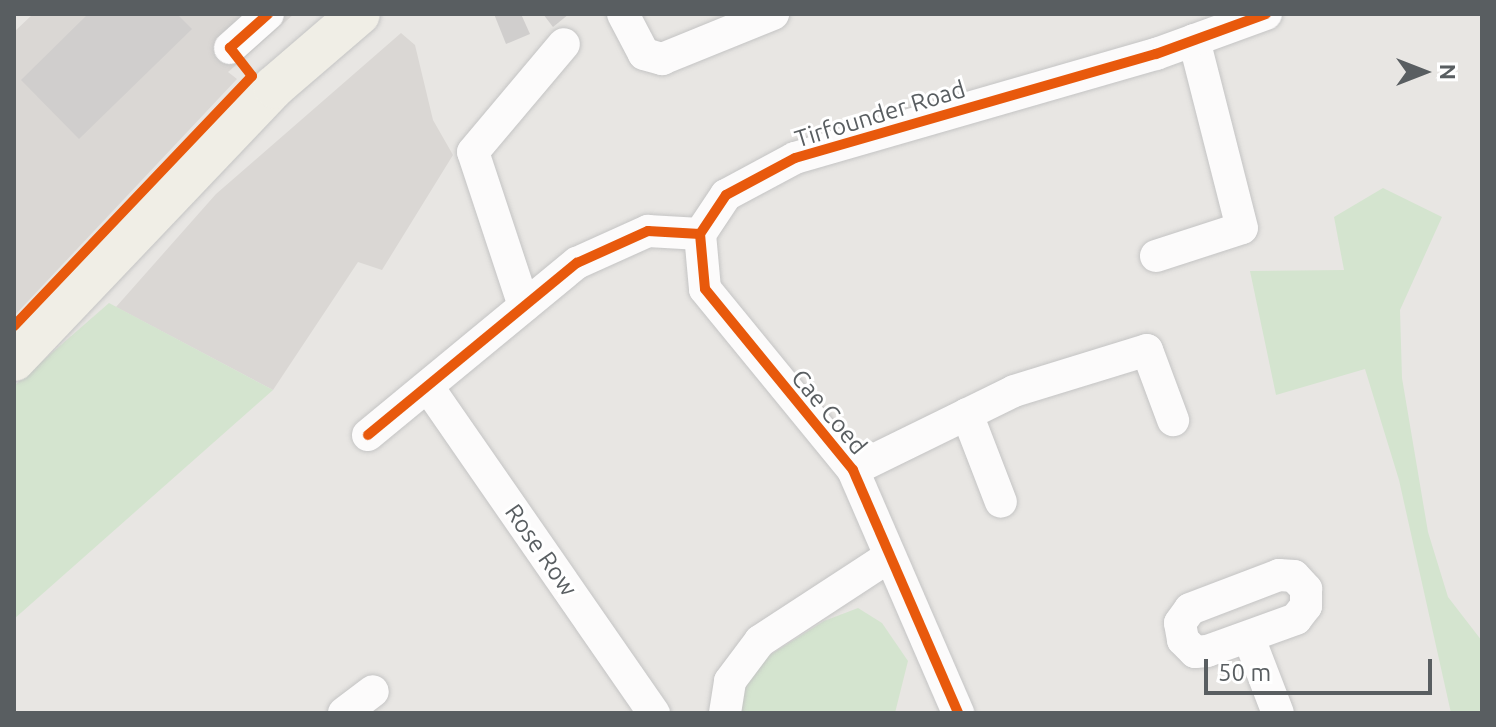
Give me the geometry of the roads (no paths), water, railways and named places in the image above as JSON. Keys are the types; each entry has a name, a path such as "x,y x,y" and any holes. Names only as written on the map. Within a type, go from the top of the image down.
{"main road":[{"path":"14,360 274,87 359,14"}],"street":[{"path":"230,48 268,14"},
{"path":"623,14 644,54 662,59 773,14"},
{"name":"Tirfounder Road","path":"700,234 726,195 795,158 1194,40 1266,14"},
{"path":"1156,256 1242,228 1194,40"},
{"path":"524,306 473,152 564,44"},
{"path":"368,435 577,263 648,231 700,234"},
{"name":"Cae Coed","path":"700,234 705,289 853,470 887,558 958,713"},
{"path":"853,470 1014,391 1147,350 1173,420"},
{"name":"Rose Row","path":"428,387 654,713"},
{"path":"967,414 1001,502"},
{"path":"725,713 730,681 760,641 887,558"},
{"path":"1249,638 1278,713"}]}
